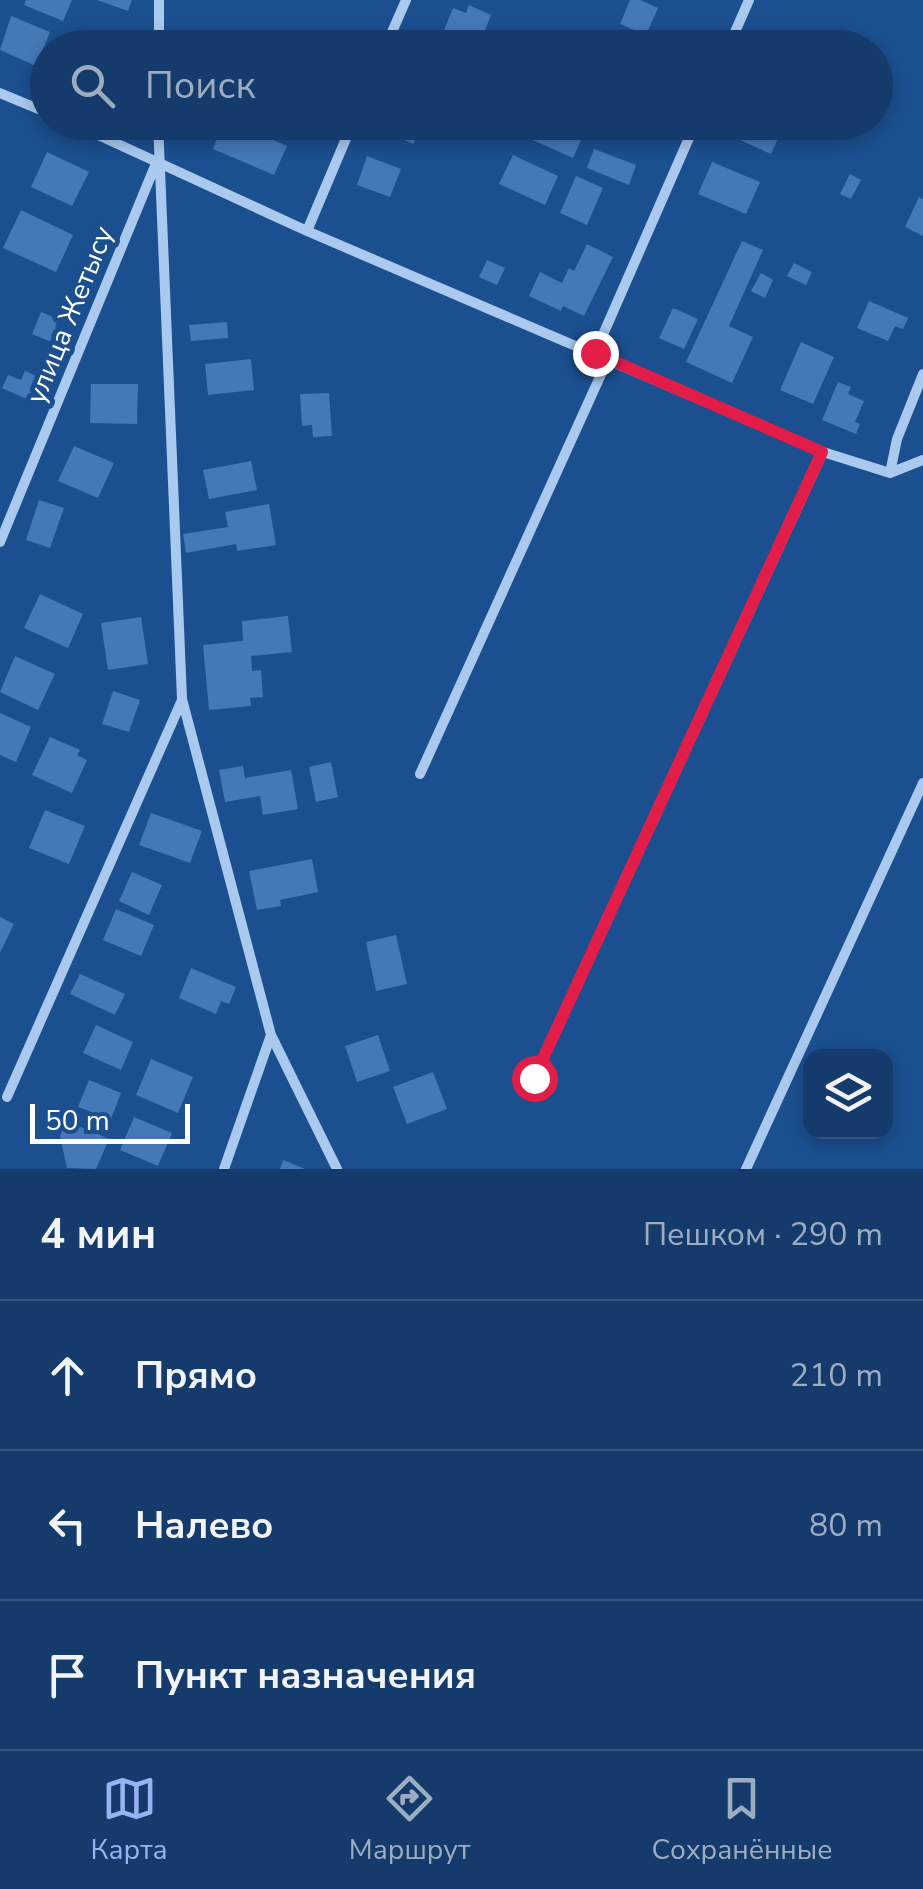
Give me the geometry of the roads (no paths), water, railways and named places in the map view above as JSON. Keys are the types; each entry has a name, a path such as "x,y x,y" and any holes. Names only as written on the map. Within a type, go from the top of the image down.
{"street":[{"path":"159,0 159,30"},
{"path":"394,30 406,0"},
{"path":"736,30 749,0"},
{"path":"0,92 30,105"},
{"path":"111,140 307,230 822,452 890,473 923,460"},
{"path":"158,140 182,698 271,1035 338,1169"},
{"path":"307,230 346,140"},
{"path":"595,353 688,140"},
{"name":"улица Жетысу","path":"0,542 158,161"},
{"path":"420,774 608,358"},
{"path":"890,473 897,438 923,374"},
{"path":"534,1078 822,452"},
{"path":"7,1097 182,698"},
{"path":"746,1169 923,783"},
{"path":"224,1169 271,1035"}]}
